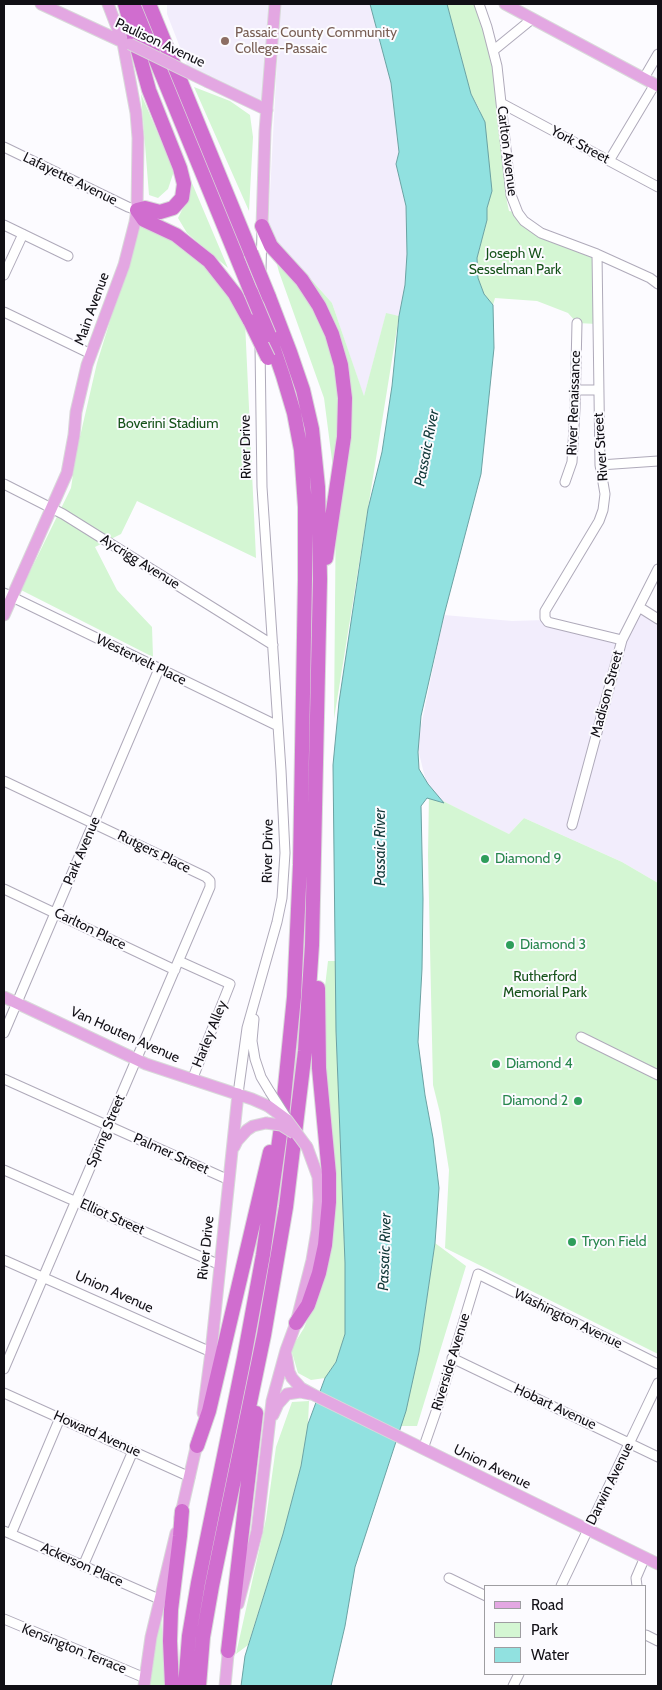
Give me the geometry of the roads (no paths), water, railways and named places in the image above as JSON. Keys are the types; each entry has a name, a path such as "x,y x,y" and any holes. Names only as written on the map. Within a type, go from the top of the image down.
{"highway":[{"path":"125,4 149,90 180,168 184,184 182,198 173,208 160,212 145,208 137,210 144,220 187,242 209,261 236,294 268,358 298,432"},
{"path":"133,4 269,335 289,394 298,432 304,488 305,579 299,893 287,1075 264,1247 246,1350 198,1583 189,1636 185,1686"},
{"path":"149,4 269,297 297,371 312,429 318,487 319,606 312,946 302,1077 286,1207 264,1335 212,1586 204,1637 200,1686"},
{"path":"262,226 271,246 302,280 319,306 337,349 343,381 346,416 344,437 319,606"},
{"path":"296,1323 308,1305 319,1273 325,1245 329,1202 329,1174 318,1050 321,916 315,814"},
{"path":"197,1446 209,1411 287,1075"},
{"path":"228,1651 264,1335"},
{"path":"172,1686 170,1649 171,1610 182,1511"}],"main road":[{"name":"Paulison Avenue","path":"40,4 267,110"},
{"name":"Main Avenue","path":"4,615 8,595 52,508 67,473 76,412 91,354 124,265 137,210 138,138 126,44 108,4"},
{"name":"River Drive","path":"262,226 267,110 276,4"},
{"path":"505,4 657,85"},
{"name":"Van Houten Avenue","path":"4,997 137,1060 268,1106 281,1114 292,1125 307,1147"},
{"name":"River Drive","path":"144,1682 159,1599 197,1446 211,1352 238,1094"},
{"path":"225,1686 228,1651 234,1620 257,1531 272,1401 286,1350 296,1323 312,1260 318,1215 318,1177 307,1147 288,1128 266,1123 253,1126 242,1134 237,1141 232,1155"},
{"path":"286,1350 289,1372 292,1378 314,1396"},
{"path":"266,1446 275,1410 282,1398 300,1392 314,1396"},
{"name":"Union Avenue","path":"314,1396 658,1564"}],"street":[{"name":"Carlton Avenue","path":"479,4 494,50 511,195 518,213 540,233 596,254 656,281"},
{"path":"494,50 532,19"},
{"path":"644,78 658,54"},
{"path":"609,161 657,85"},
{"name":"York Street","path":"501,103 658,187"},
{"name":"Lafayette Avenue","path":"4,147 137,210"},
{"path":"4,225 68,256"},
{"name":"River Drive","path":"238,1094 244,1039 277,922 284,874 285,828 262,485 260,310 262,226"},
{"path":"4,275 23,234"},
{"name":"River Street","path":"596,254 600,465 605,494 603,510 599,521 545,611 545,618 548,622 622,640"},
{"path":"4,312 91,354"},
{"name":"River Renaissance","path":"565,482 572,462 577,323"},
{"path":"575,390 598,390"},
{"path":"600,465 658,461"},
{"name":"Aycrigg Avenue","path":"4,484 52,508 273,645"},
{"name":"Madison Street","path":"572,825 622,640 658,568"},
{"name":"Westervelt Place","path":"8,595 278,726"},
{"path":"639,607 658,619"},
{"name":"Park Avenue","path":"4,1033 159,669"},
{"name":"Rutgers Place","path":"4,781 206,877 210,881 208,893"},
{"name":"Carlton Place","path":"4,889 177,965"},
{"name":"Spring Street","path":"4,1369 208,893"},
{"name":"Harley Alley","path":"177,965 230,984 192,1080"},
{"path":"255,1005 252,1041 254,1059 261,1077 292,1125"},
{"path":"581,1037 658,1075"},
{"name":"Palmer Street","path":"4,1079 229,1180"},
{"name":"Elliot Street","path":"4,1170 220,1265"},
{"name":"Union Avenue","path":"4,1260 211,1352"},
{"name":"Riverside Avenue","path":"423,1449 478,1274"},
{"name":"Washington Avenue","path":"478,1274 658,1364"},
{"name":"Hobart Avenue","path":"452,1358 658,1457"},
{"name":"Darwin Avenue","path":"561,1585 658,1383"},
{"name":"Howard Avenue","path":"4,1393 190,1477"},
{"path":"7,1532 60,1418"},
{"path":"83,1566 133,1451"},
{"name":"Ackerson Place","path":"7,1532 159,1599"},
{"path":"637,1585 636,1578 645,1558"},
{"path":"449,1578 484,1595"},
{"name":"Kensington Terrace","path":"4,1619 144,1682"},
{"path":"647,1636 658,1642"}],"water":[{"name":"Passaic River","path":"370,4 447,4 471,94 485,122 492,191 477,258 478,278 484,294 493,305 494,348 481,474 444,615 421,716 418,752 419,769 428,784 444,803 427,798 421,806 423,899 418,1042 439,1188 435,1243 419,1352 406,1411 355,1567 345,1626 331,1686 241,1686 245,1656 283,1534 301,1466 308,1424 325,1378 336,1362 345,1334 345,1263 336,1031 333,765 339,702 368,509 382,452 392,386 399,316 405,285 407,254 406,206 396,164 399,152 391,83"}],"place":[{"name":"Passaic County Community College-Passaic","path":"225,41"},
{"name":"Diamond 9","path":"485,859"},
{"name":"Diamond 3","path":"510,945"},
{"name":"Diamond 4","path":"496,1064"},
{"name":"Diamond 2","path":"578,1101"},
{"name":"Tryon Field","path":"572,1242"}],"park label":[{"name":"Joseph W. Sesselman Park","path":"515,262"},
{"name":"Boverini Stadium","path":"168,424"},
{"name":"Rutherford Memorial Park","path":"545,986"}]}
